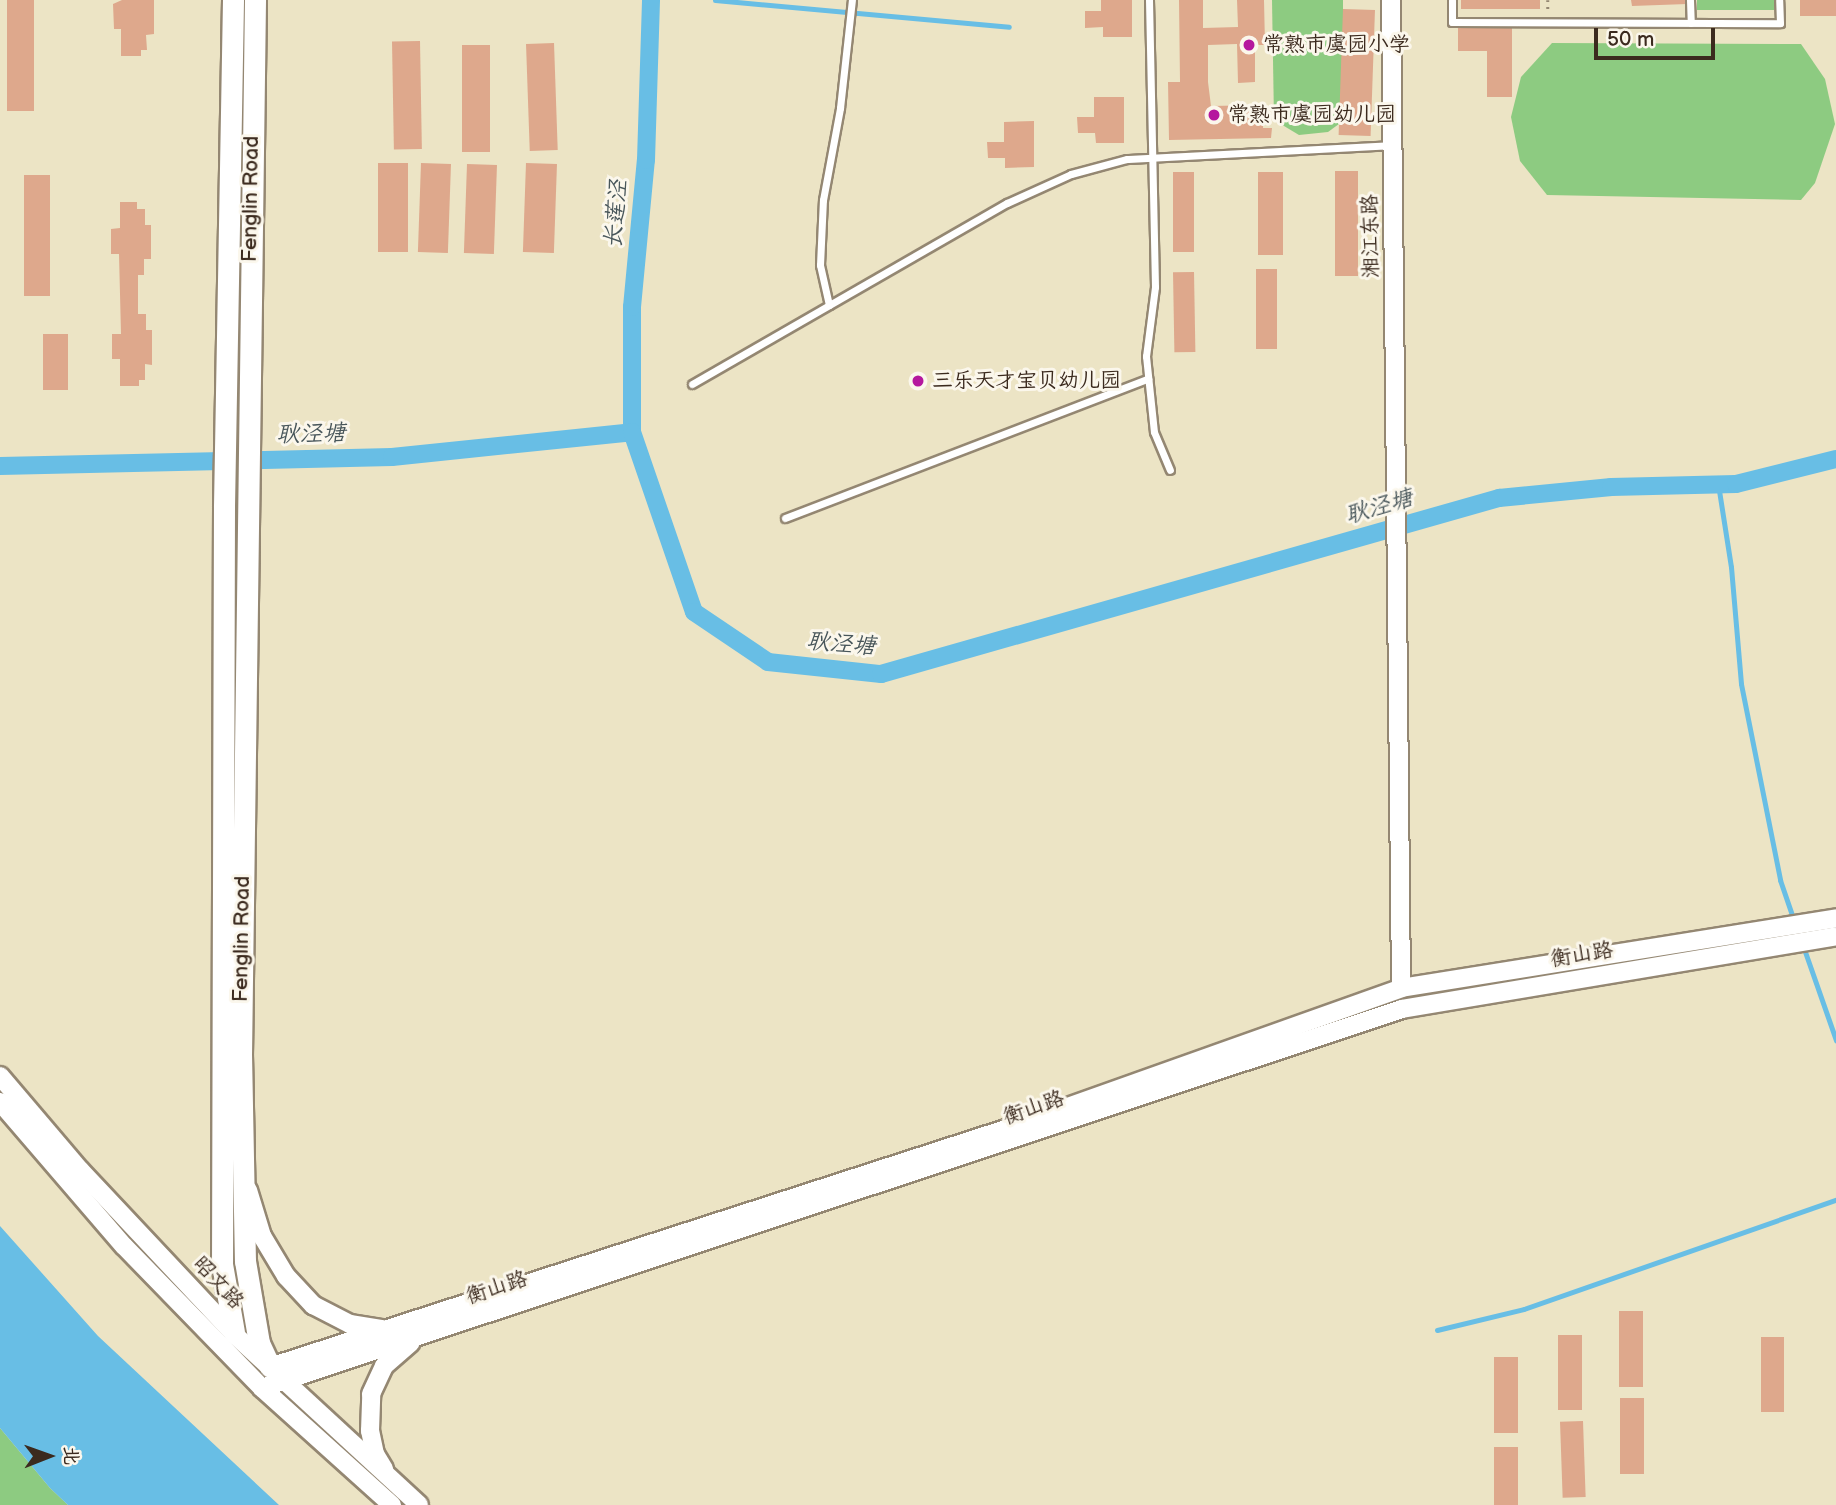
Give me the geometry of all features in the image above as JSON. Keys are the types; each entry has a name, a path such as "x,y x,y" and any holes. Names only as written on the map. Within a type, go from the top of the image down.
{"main road":[{"name":"Fenglin Road","path":"233,0 224,508 222,1264 234,1332"},
{"name":"Fenglin Road","path":"255,0 247,398 243,1170 245,1261 259,1342 275,1374"}],"street":[{"name":"湘江东路","path":"1391,0 1398,470 1401,988"},
{"name":"衡山路","path":"275,1374 414,1339 1402,1009 1806,932 1836,918"},
{"name":"衡山路","path":"1806,932 1836,936"},
{"name":"衡山路","path":"262,1388 275,1374 387,1330 1006,1129 1401,988 1777,938"},
{"name":"昭文路","path":"0,1076 80,1170 275,1374 419,1505"},
{"path":"0,1102 124,1246 262,1388 392,1505"},
{"path":"243,1170 262,1236 286,1276 313,1305 350,1324 387,1330"},
{"name":"Fenglin Road","path":"234,1332 239,1364"},
{"path":"391,1481 374,1454 371,1394 384,1366 414,1339"}],"lane":[{"path":"829,305 820,265 823,200 852,0"},
{"path":"1149,0 1155,287 1148,379 1154,432 1170,470"},
{"path":"1452,0 1452,22 1780,23 1779,0"},
{"path":"1690,0 1691,23"},
{"path":"692,384 1040,187 1096,166 1152,157 1392,145"},
{"path":"785,518 1148,379"}],"green space":[{"path":"1272,0 1343,0 1343,121 1328,132 1299,135 1274,120"},
{"path":"1697,0 1774,0 1774,10 1697,10"},
{"path":"1552,43 1801,44 1825,79 1835,124 1815,183 1801,200 1547,195 1520,161 1511,117 1521,77"},
{"path":"0,1428 50,1488 68,1505 0,1505"}],"water":[{"path":"0,1226 98,1336 279,1505 68,1505 50,1488 0,1428"}],"building":[{"path":"7,0 34,0 34,111 7,111"},
{"path":"122,0 154,0 154,34 146,35 147,50 141,50 141,56 121,56 121,29 114,29 113,4"},
{"path":"1101,0 1132,0 1132,37 1103,37 1103,27 1085,28 1085,11 1101,11"},
{"path":"1179,0 1203,0 1203,28 1238,27 1237,0 1264,0 1265,45 1255,45 1255,82 1238,83 1237,44 1208,45 1208,82 1211,106 1263,105 1263,128 1272,128 1271,138 1169,140 1168,82 1180,82"},
{"path":"1461,0 1540,0 1540,9 1461,9"},
{"path":"1631,0 1687,0 1687,4 1632,6"},
{"path":"1800,0 1836,0 1836,16 1800,16"},
{"path":"1343,9 1375,10 1371,136 1339,135"},
{"path":"1458,26 1512,27 1512,97 1487,97 1487,51 1458,51"},
{"path":"392,41 420,41 422,149 394,149"},
{"path":"554,43 558,150 530,151 526,44"},
{"path":"462,45 490,45 490,152 462,152"},
{"path":"1094,97 1124,97 1124,143 1096,143 1095,133 1078,133 1077,117 1094,117"},
{"path":"1034,121 1034,167 1005,168 1005,158 988,158 987,142 1004,142 1004,122"},
{"path":"378,163 408,163 408,252 378,252"},
{"path":"421,163 451,164 448,253 418,252"},
{"path":"526,163 557,164 554,253 523,252"},
{"path":"467,164 497,165 494,254 464,253"},
{"path":"1335,171 1358,171 1358,276 1335,276"},
{"path":"1173,172 1194,172 1194,252 1173,252"},
{"path":"1258,172 1283,172 1283,255 1258,255"},
{"path":"24,175 50,175 50,296 24,296"},
{"path":"120,202 137,202 137,209 145,209 145,225 151,225 151,259 144,259 144,275 138,275 138,314 146,314 146,330 152,330 152,365 145,364 145,380 139,380 139,386 120,386 120,359 112,359 112,334 121,334 119,254 111,254 111,229 120,228"},
{"path":"1256,269 1277,269 1277,349 1256,349"},
{"path":"1173,272 1194,272 1195,352 1174,352"},
{"path":"43,334 68,334 68,390 43,390"},
{"path":"1619,1311 1643,1311 1643,1387 1619,1387"},
{"path":"1558,1335 1582,1335 1582,1410 1558,1410"},
{"path":"1761,1337 1784,1337 1784,1412 1761,1412"},
{"path":"1494,1357 1518,1357 1518,1433 1494,1433"},
{"path":"1620,1398 1644,1398 1644,1474 1620,1474"},
{"path":"1583,1421 1586,1497 1563,1498 1560,1422"},
{"path":"1494,1447 1518,1447 1518,1505 1494,1505"}],"waterway":[{"name":"长莲泾","path":"632,432 632,307 646,160 651,0"},
{"path":"715,0 1009,27"},
{"name":"耿泾塘","path":"0,466 392,457 632,432 694,612 768,662 881,674 1499,498 1611,487 1736,484 1836,459"},
{"path":"1718,484 1731,567 1741,684 1780,880 1794,921"},
{"path":"1803,946 1836,1040"},
{"path":"1437,1330 1524,1309 1836,1200"}],"place":[{"name":"常熟市虞园小学","path":"1249,45"},
{"name":"常熟市虞园幼儿园","path":"1214,115"},
{"name":"三乐天才宝贝幼儿园","path":"918,381"}]}
